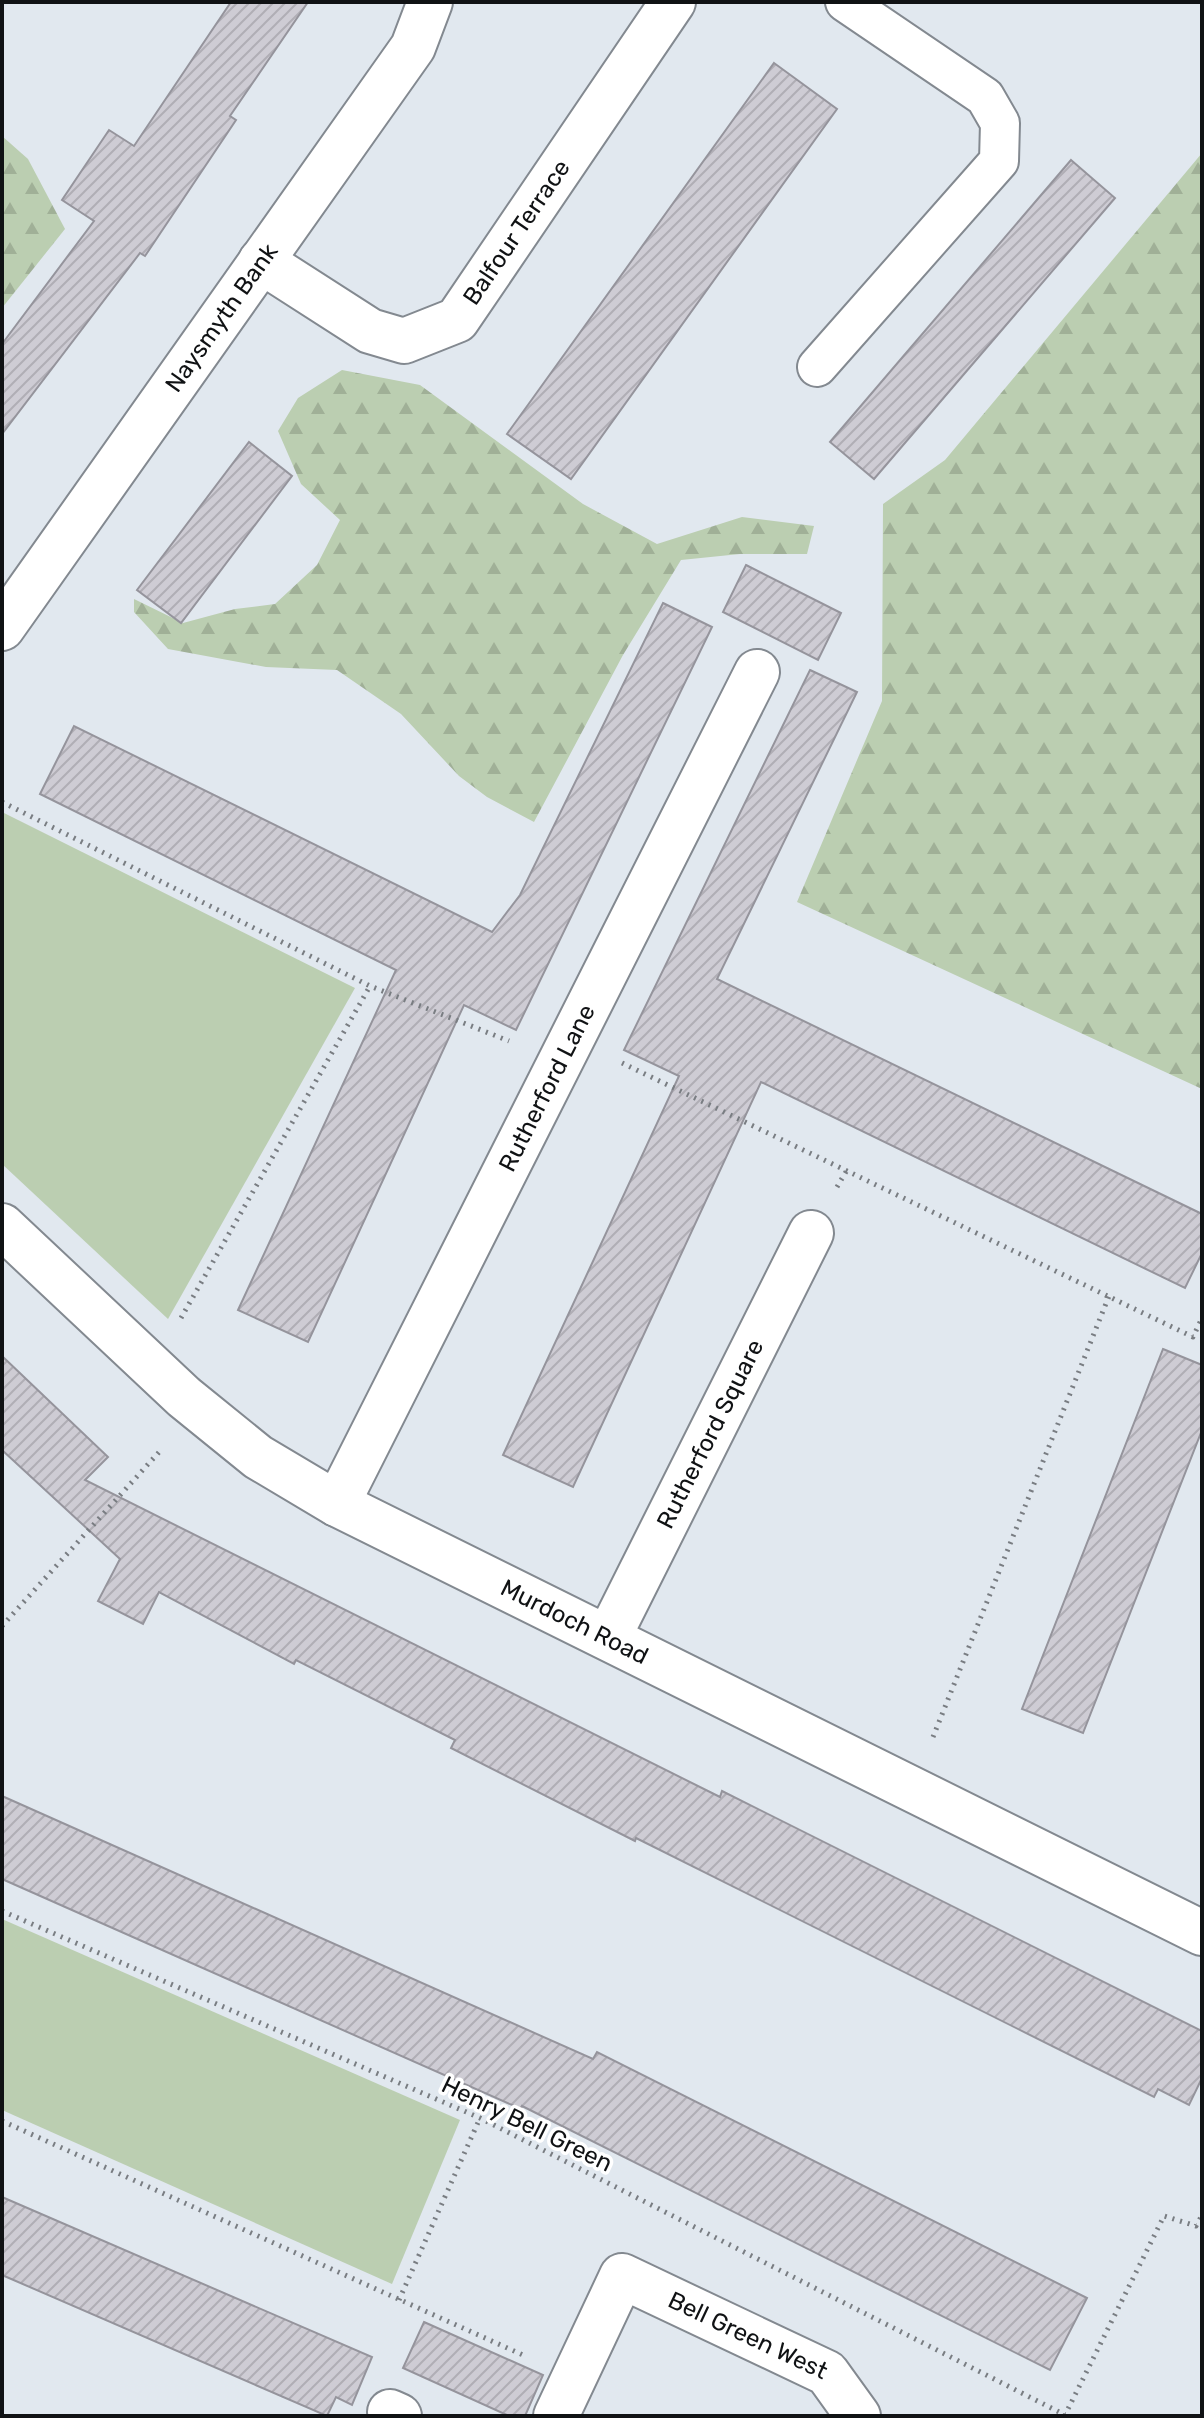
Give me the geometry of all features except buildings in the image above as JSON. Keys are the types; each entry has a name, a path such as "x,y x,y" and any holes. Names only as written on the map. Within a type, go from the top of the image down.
{"street":[{"name":"Naysmyth Bank","path":"2,628 413,47 430,2"},
{"name":"Balfour Terrace","path":"261,261 370,331 404,341 457,320 673,2"},
{"name":"Rutherford Lane","path":"337,1504 757,672"},
{"name":"Murdoch Road","path":"2,1226 199,1409 258,1457 337,1504 609,1636 1202,1933"},
{"name":"Rutherford Square","path":"609,1636 811,1233"},
{"name":"Bell Green West","path":"564,2397 622,2276 827,2373 858,2416"}],"lane":[{"path":"817,367 999,161 1000,123 985,97 845,2"}],"path":[{"path":"196,1292 370,986"},
{"path":"957,1680 1109,1296"},
{"path":"2,1626 199,1409"},
{"name":"Henry Bell Green","path":"2,1911 480,2118 1064,2415"},
{"path":"399,2300 480,2118"},
{"path":"2,2121 399,2300 564,2397"},
{"path":"1064,2415 1164,2216 1196,2226 1202,2215"}],"green space":[{"path":"2,136 28,159 65,229 2,308"},
{"path":"1202,153 1202,1089 797,902 882,701 883,504 945,460"},
{"path":"342,370 420,385 583,504 657,544 742,517 814,526 807,554 740,554 681,560 623,655 534,822 487,797 459,776 401,714 337,670 266,667 168,649 134,612 134,599 183,623 235,609 275,604 317,565 340,520 301,484 278,431 298,398"},
{"path":"2,812 355,988 168,1319 2,1164"},
{"path":"2,1919 460,2120 392,2284 2,2110"}]}
